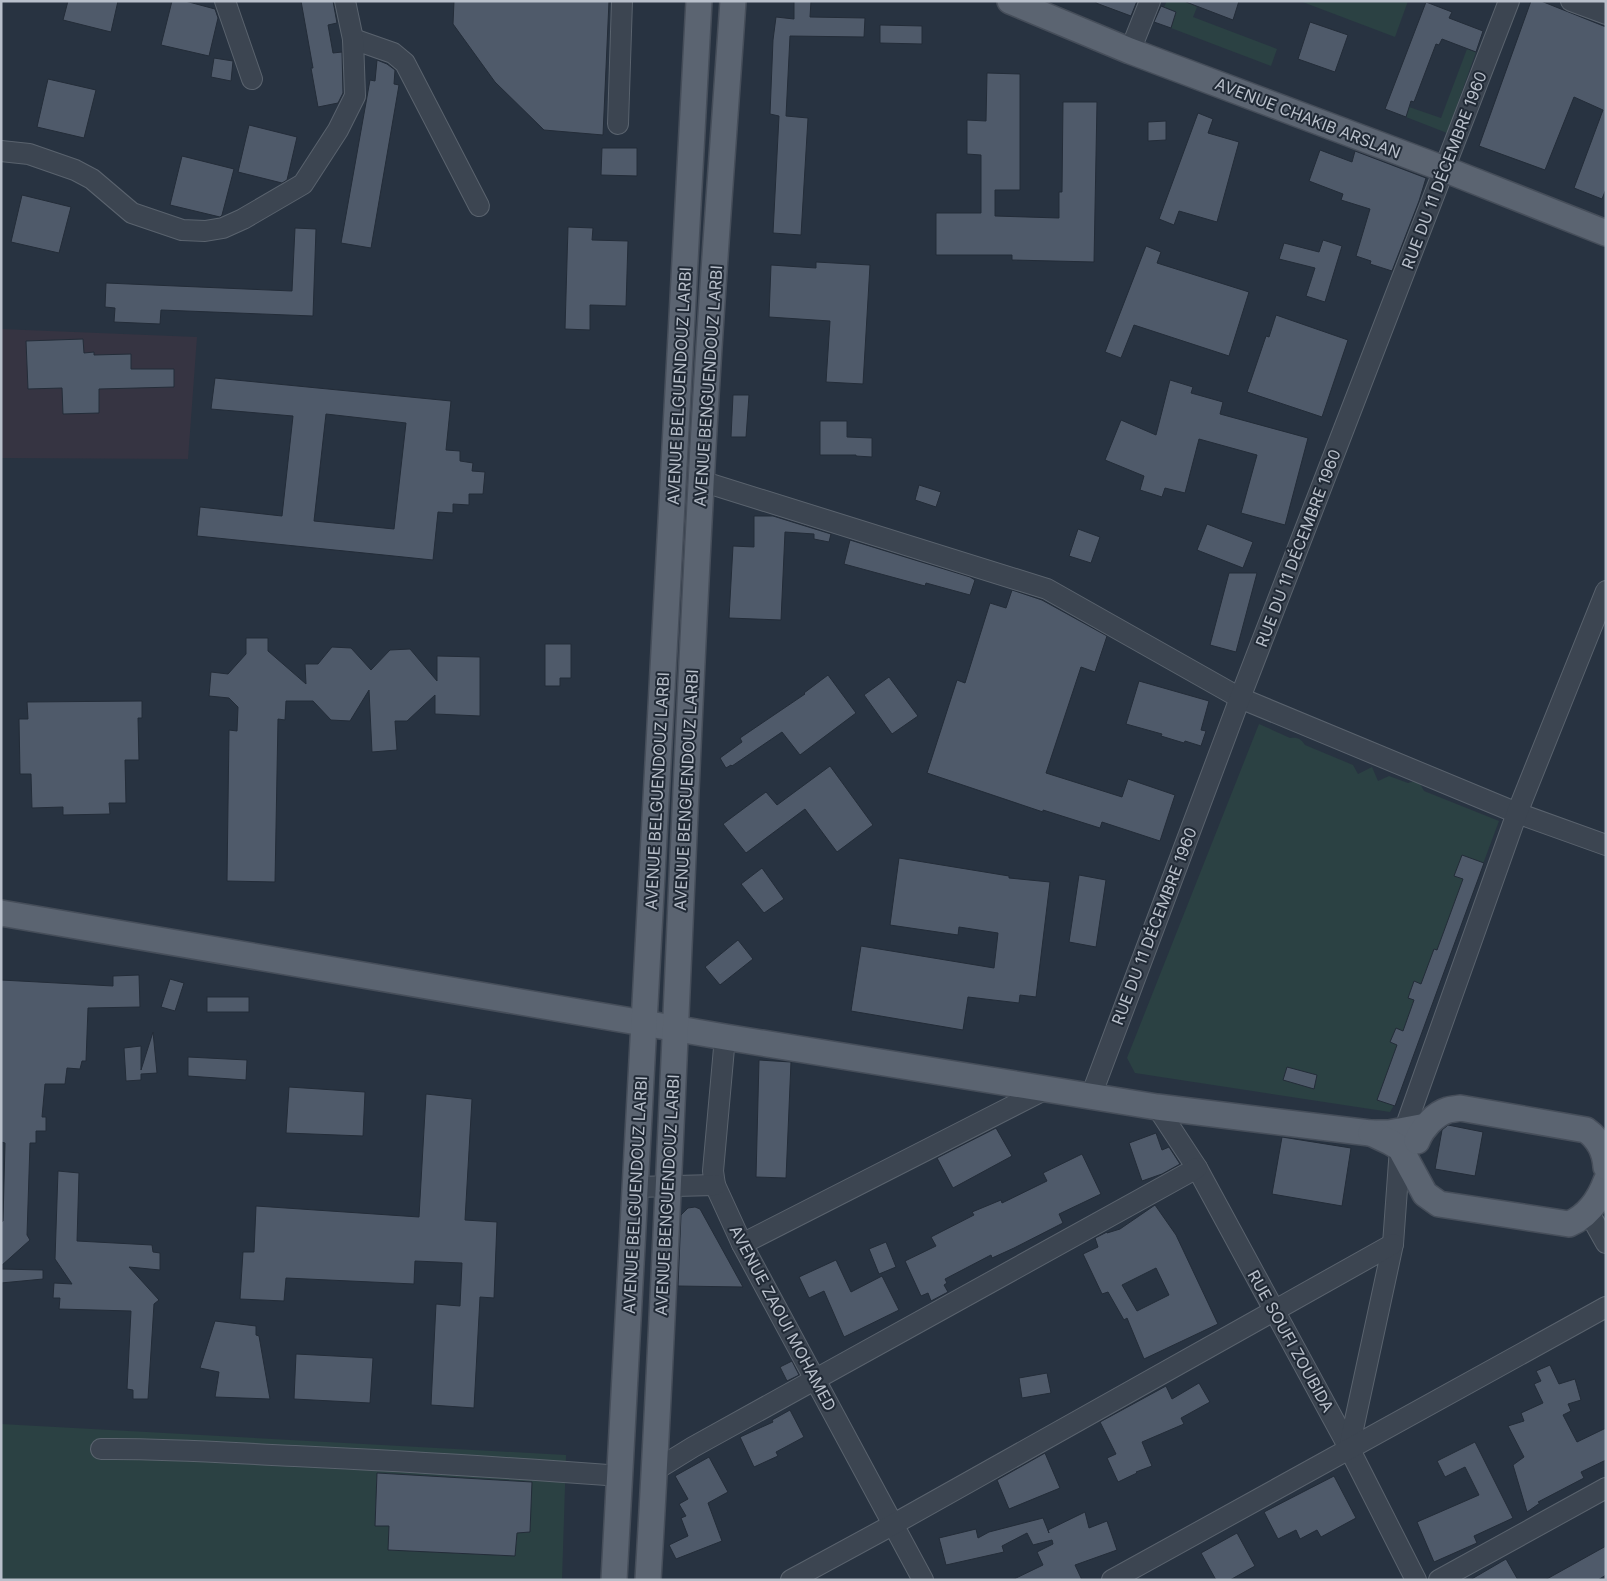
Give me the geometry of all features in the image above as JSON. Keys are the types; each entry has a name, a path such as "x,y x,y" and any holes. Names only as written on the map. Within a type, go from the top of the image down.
{"main road":[{"name":"AVENUE BELGUENDOUZ LARBI","path":"614,1580 699,1"},
{"name":"AVENUE BENGUENDOUZ LARBI","path":"648,1580 701,481 733,1"},
{"name":"AVENUE CHAKIB ARSLAN","path":"1010,1 1130,51 1444,169 1606,234"},
{"path":"1,914 725,1038 1048,1088 1157,1107 1370,1133 1390,1142 1410,1135 1420,1134 1414,1148 1412,1165 1415,1177 1425,1194 1439,1204 1568,1224 1579,1220 1599,1197"},
{"path":"1410,1135 1436,1116 1448,1110 1460,1108 1586,1130 1595,1136 1605,1154"},
{"path":"1410,1135 1415,1177"}],"street":[{"path":"225,1 252,79"},
{"path":"1,151 29,154 75,170 92,179 132,213 182,230 206,232 223,228 243,219 303,184 338,130 354,96 352,39 345,1"},
{"path":"618,124 622,1"},
{"path":"1130,51 1150,1"},
{"name":"RUE DU 11 DÉCEMBRE 1960","path":"1091,1096 1240,698 1509,1"},
{"path":"1571,1 1606,14"},
{"path":"352,39 393,53 406,63 479,206"},
{"path":"701,481 1046,589 1240,698 1518,812 1606,845"},
{"path":"1350,1448 1393,1244 1396,1199 1410,1135 1518,812 1606,591"},
{"name":"AVENUE ZAOUI MOHAMED","path":"725,1038 713,1171 715,1185 742,1244 923,1580"},
{"path":"742,1244 1048,1088"},
{"name":"RUE SOUFI ZOUBIDA","path":"1157,1107 1197,1168 1350,1448 1416,1580"},
{"path":"654,1470 1197,1168"},
{"path":"636,1187 668,1188 715,1185"},
{"path":"1599,1197 1606,1244"},
{"path":"1396,1199 1439,1204"},
{"path":"791,1580 1393,1244"},
{"path":"1112,1580 1606,1307"},
{"path":"101,1449 147,1449 328,1458 515,1468 620,1476"},
{"path":"1439,1580 1606,1488"}],"shaded area":[{"path":"1,329 197,337 188,459 1,458"}],"green space":[{"path":"1167,1 1192,1 1191,4 1197,7 1193,17 1277,49 1271,66 1171,28 1176,12 1164,7"},
{"path":"1300,1 1408,1 1395,37"},
{"path":"1467,49 1476,52 1447,133 1406,117 1409,107 1441,118"},
{"path":"1259,724 1290,738 1299,739 1305,745 1353,765 1358,774 1372,767 1378,781 1389,776 1408,783 1418,780 1424,791 1499,821 1401,1084 1400,1095 1390,1112 1135,1073 1127,1058"},
{"path":"1,1424 566,1455 562,1580 1,1580"}],"building":[{"path":"68,1 118,1 111,32 63,20"},
{"path":"172,1 185,1 215,9 218,18 209,56 161,45"},
{"path":"301,1 333,1 337,23 328,25 333,53 342,52 343,93 338,103 318,107"},
{"path":"454,1 609,1 603,135 544,130 495,82 453,24"},
{"path":"794,1 811,1 810,17 865,18 864,37 790,36 786,116 808,118 801,235 773,233 779,116 770,114 773,40 776,17 794,19"},
{"path":"1096,1 1137,1 1131,16 1096,3"},
{"path":"1187,1 1239,1 1233,20"},
{"path":"1531,1 1541,1 1606,27 1606,189 1602,199 1574,188 1603,110 1574,97 1545,170 1479,146"},
{"path":"1426,2 1452,12 1449,18 1483,31 1476,52 1442,39 1439,45 1436,44 1414,102 1411,101 1406,117 1385,109"},
{"path":"1161,6 1176,12 1171,28 1154,22"},
{"path":"1310,22 1348,35 1335,72 1298,59"},
{"path":"880,25 922,26 922,44 880,43"},
{"path":"214,58 233,61 231,81 211,77"},
{"path":"377,60 395,70 394,84 399,85 371,248 341,243 370,80 375,81"},
{"path":"987,73 1020,74 1020,190 995,190 995,216 1059,218 1059,192 1062,192 1063,102 1097,102 1094,262 1012,260 1012,255 936,255 936,213 981,213 981,155 967,154 967,120 986,121"},
{"path":"48,79 96,90 84,138 37,127"},
{"path":"1198,113 1213,119 1208,133 1239,142 1217,222 1179,211 1174,225 1159,219"},
{"path":"1166,121 1166,140 1148,141 1148,122"},
{"path":"249,125 297,137 287,180 282,183 238,172"},
{"path":"602,148 637,148 637,176 601,175"},
{"path":"1320,150 1352,162 1355,151 1426,178 1392,271 1370,264 1371,261 1356,256 1370,209 1341,200 1343,194 1309,181"},
{"path":"182,156 234,169 220,217 170,205"},
{"path":"22,195 71,207 59,253 11,242"},
{"path":"568,227 593,228 592,240 628,241 626,306 590,305 590,330 565,329"},
{"path":"295,228 316,229 313,316 161,310 160,324 114,322 115,308 105,307 106,283 292,291"},
{"path":"1323,240 1342,246 1325,302 1306,296 1315,268 1279,259 1284,243 1319,252"},
{"path":"1146,246 1161,252 1157,263 1249,292 1229,356 1134,325 1121,358 1105,352"},
{"path":"816,262 870,265 863,384 826,382 830,321 769,317 771,265 816,268"},
{"path":"1276,315 1348,340 1322,417 1247,392 1266,336 1269,337"},
{"path":"83,339 84,353 94,352 94,355 131,354 131,369 174,369 174,387 99,389 99,413 63,414 62,388 28,389 26,341"},
{"path":"215,378 451,401 446,450 460,451 460,461 473,463 472,471 485,472 483,494 469,494 469,505 453,504 453,513 438,512 433,560 197,536 200,507 282,516 293,416 211,409","holes":["326,414 406,423 394,529 314,521"]},
{"path":"1170,380 1193,387 1191,393 1223,402 1220,414 1308,438 1285,525 1241,513 1257,455 1199,439 1185,493 1165,488 1162,497 1140,490 1144,476 1105,460 1121,420 1156,435"},
{"path":"733,395 749,395 746,437 731,437"},
{"path":"820,421 847,421 847,437 872,438 872,457 820,455"},
{"path":"919,485 941,492 936,507 915,500"},
{"path":"754,516 773,516 831,534 829,542 814,539 814,534 785,532 781,620 729,618 733,546 754,547"},
{"path":"1207,524 1253,542 1243,568 1197,550"},
{"path":"1078,529 1100,537 1091,563 1069,556"},
{"path":"850,540 970,577 975,580 970,595 926,583 925,586 844,564"},
{"path":"1229,573 1257,573 1236,652 1210,645"},
{"path":"1012,590 1042,600 1107,636 1095,672 1081,667 1046,773 1122,797 1128,779 1175,795 1160,841 1102,822 1100,828 1043,810 1043,812 927,773 957,680 965,683 990,603 1006,608"},
{"path":"246,638 268,638 268,651 306,684 305,664 318,664 332,647 351,648 371,670 390,650 410,649 437,681 437,656 480,657 480,716 435,714 435,695 407,721 395,721 397,750 372,752 369,690 350,721 331,720 313,701 286,701 285,720 278,719 275,882 227,881 229,730 237,731 238,707 229,698 209,696 211,672 228,674 246,654"},
{"path":"545,644 571,644 571,678 560,678 560,686 545,686"},
{"path":"828,675 856,713 800,755 782,732 732,766 726,768 720,758 742,742 740,738 805,694"},
{"path":"889,677 918,716 892,734 864,695"},
{"path":"1139,681 1209,701 1201,730 1206,731 1201,746 1185,741 1184,743 1161,736 1162,734 1126,724"},
{"path":"142,701 142,718 138,718 139,760 125,760 126,803 109,803 110,814 63,815 63,807 32,808 31,774 20,774 19,719 28,719 27,702"},
{"path":"830,766 873,825 837,852 805,809 746,853 723,824 766,792 777,805"},
{"path":"1462,855 1484,863 1395,1106 1377,1100 1397,1045 1390,1042 1396,1028 1403,1031 1414,1000 1408,998 1414,981 1421,984 1434,949 1437,950 1463,879 1454,876"},
{"path":"899,858 1009,876 1009,878 1050,882 1036,997 1020,995 1019,1003 968,997 963,1030 851,1011 861,946 994,968 998,933 959,927 958,935 890,925"},
{"path":"762,868 784,899 764,913 741,884"},
{"path":"1079,875 1106,880 1096,947 1069,942"},
{"path":"738,940 753,959 720,985 705,967"},
{"path":"139,975 140,1007 88,1008 86,1061 82,1061 80,1069 67,1068 65,1084 45,1084 42,1117 46,1117 46,1131 36,1131 36,1143 30,1143 27,1235 30,1240 1,1266 5,1143 1,1142 1,980 113,986 113,976"},
{"path":"170,979 184,983 175,1011 161,1007"},
{"path":"207,997 249,997 249,1012 207,1012"},
{"path":"153,1032 157,1073 141,1074 141,1080 126,1081 124,1048 141,1046 141,1070"},
{"path":"188,1057 247,1060 246,1080 188,1076"},
{"path":"759,1060 791,1062 786,1178 756,1177"},
{"path":"1287,1067 1317,1075 1314,1089 1283,1080"},
{"path":"289,1087 365,1092 363,1136 286,1133"},
{"path":"426,1094 472,1099 465,1220 497,1222 494,1298 480,1297 474,1408 431,1405 436,1304 460,1306 462,1263 415,1261 414,1284 286,1278 284,1301 240,1299 243,1252 254,1252 256,1206 419,1217"},
{"path":"1448,1125 1483,1132 1475,1176 1435,1169 1442,1130"},
{"path":"996,1128 1012,1156 953,1188 937,1158"},
{"path":"1156,1133 1162,1150 1169,1147 1180,1164 1162,1174 1142,1181 1129,1143"},
{"path":"1282,1137 1351,1148 1342,1206 1272,1194"},
{"path":"1082,1154 1101,1194 1059,1214 1063,1223 992,1258 991,1255 945,1279 947,1283 944,1285 948,1292 931,1301 928,1293 921,1296 905,1261 936,1246 931,1237 974,1215 972,1212 1001,1200 1002,1203 1047,1181 1043,1173"},
{"path":"58,1171 79,1173 77,1241 152,1245 153,1252 160,1253 160,1270 129,1267 159,1300 154,1304 148,1399 133,1399 133,1390 127,1389 131,1311 59,1309 60,1298 53,1298 54,1283 72,1284 55,1259"},
{"path":"1155,1205 1176,1235 1218,1324 1144,1359 1127,1318 1124,1320 1108,1292 1102,1294 1083,1254 1098,1247 1095,1238 1107,1232 1120,1229","holes":["1156,1268 1169,1295 1137,1311 1122,1285"]},
{"path":"695,1207 700,1209 743,1287 678,1286 681,1215 688,1208"},
{"path":"886,1242 896,1267 879,1274 869,1249"},
{"path":"836,1260 851,1292 882,1276 899,1310 844,1337 824,1291 809,1298 799,1277"},
{"path":"1,1269 43,1270 43,1279 1,1283"},
{"path":"215,1321 256,1326 256,1335 259,1336 270,1399 215,1397 219,1372 200,1368"},
{"path":"296,1354 373,1358 370,1403 294,1399"},
{"path":"792,1361 799,1375 787,1381 780,1367"},
{"path":"1550,1365 1559,1384 1575,1379 1581,1400 1568,1404 1571,1411 1563,1415 1577,1442 1606,1428 1606,1460 1581,1472 1584,1478 1538,1502 1540,1503 1527,1512 1513,1465 1524,1457 1508,1426 1524,1421 1521,1413 1543,1403 1534,1384 1541,1381 1536,1371"},
{"path":"1047,1373 1051,1393 1022,1398 1019,1378"},
{"path":"1199,1383 1210,1402 1181,1418 1184,1424 1142,1442 1152,1466 1118,1482 1107,1458 1116,1454 1100,1422 1166,1386 1172,1399"},
{"path":"790,1410 804,1437 776,1452 778,1456 754,1467 740,1437 773,1422 772,1420"},
{"path":"1475,1442 1513,1518 1474,1536 1477,1543 1434,1562 1417,1522 1479,1495 1465,1467 1445,1477 1437,1461"},
{"path":"1045,1453 1060,1488 1009,1509 997,1480"},
{"path":"709,1457 728,1492 708,1503 722,1541 676,1559 669,1545 688,1536 681,1518 686,1516 679,1504 688,1499 675,1476"},
{"path":"377,1473 532,1482 530,1532 517,1533 515,1556 388,1550 389,1526 375,1526"},
{"path":"1334,1476 1356,1518 1321,1537 1317,1530 1300,1539 1296,1530 1278,1539 1264,1512"},
{"path":"1085,1512 1089,1528 1107,1521 1117,1550 1075,1565 1082,1580 1012,1580 1043,1565 1037,1552 1053,1544 1052,1540 1033,1545 1027,1533 1002,1546 1004,1552 946,1565 939,1538 976,1529 978,1538 989,1532 1043,1518 1049,1533 1048,1530"},
{"path":"1237,1533 1255,1566 1230,1580 1216,1580 1201,1553"},
{"path":"1606,1546 1606,1575 1598,1580 1545,1580"},
{"path":"1506,1559 1518,1580 1470,1580"}]}
